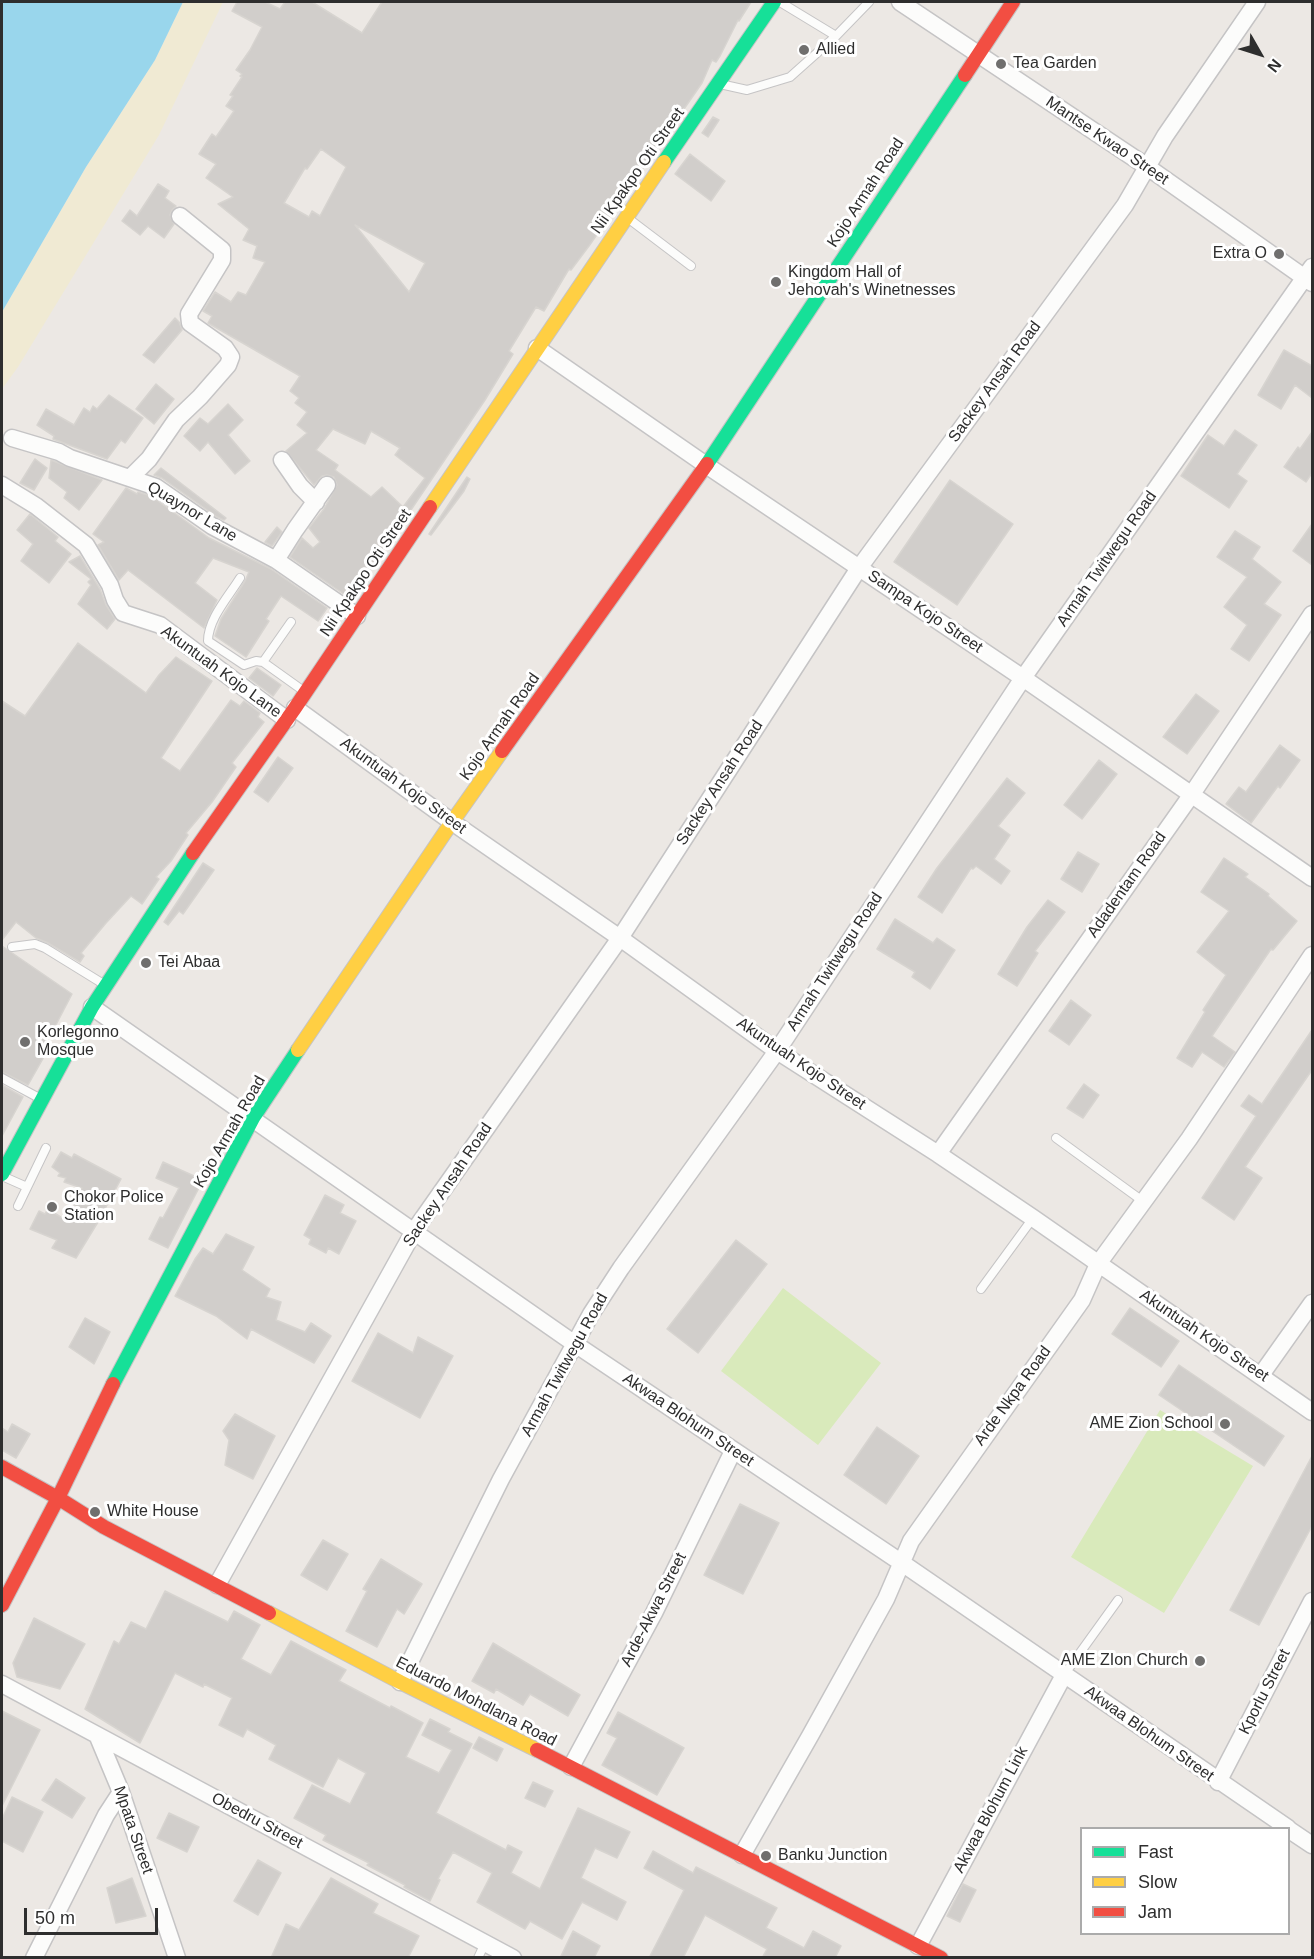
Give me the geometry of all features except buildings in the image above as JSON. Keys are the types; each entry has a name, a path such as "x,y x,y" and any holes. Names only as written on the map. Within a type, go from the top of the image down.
{"street":[{"name":"Nii Kpakpo Oti Street","path":"2,1175 105,986 774,2"},
{"name":"Mantse Kwao Street","path":"900,2 1310,276"},
{"name":"Kojo Armah Road","path":"2,1605 58,1498 126,1358 253,1118 452,822 706,465 1013,2"},
{"name":"Sackey Ansah Road","path":"217,1585 414,1231 620,938 859,568 1125,205 1146,166 1257,2"},
{"path":"130,477 149,459 176,420 228,365 231,357 225,348 190,323 189,314 222,260 222,250 180,216"},
{"name":"Armah Twitwegu Road","path":"400,1682 501,1479 591,1314 777,1051 1023,678 1310,276"},
{"name":"Sampa Kojo Street","path":"537,348 706,465 1023,678 1312,878"},
{"name":"Quaynor Lane","path":"12,438 59,452 156,488 212,526 276,560 357,616"},
{"path":"282,460 300,486 316,502"},
{"name":"Akuntuah Kojo Lane","path":"2,485 36,506 86,545 110,585 123,613 160,626 291,714"},
{"path":"276,560 327,485"},
{"name":"Adadentam Road","path":"938,1155 1192,794 1312,614"},
{"name":"Akuntuah Kojo Street","path":"291,714 620,938 777,1051 1032,1218 1312,1412"},
{"name":"Arde Nkpa Road","path":"742,1855 857,1652 885,1599 911,1541 1082,1300 1098,1264 1189,1139 1312,955"},
{"name":"Akwaa Blohum Street","path":"92,1007 575,1344 902,1563 1285,1827"},
{"path":"1261,1375 1312,1303"},
{"name":"Arde-Akwa Street","path":"570,1767 654,1613 734,1451"},
{"name":"Eduardo Mohdlana Road","path":"2,1467 104,1527 400,1682 941,1958"},
{"name":"Kporlu Street","path":"1218,1782 1312,1601"},
{"name":"Akwaa Blohum Link","path":"918,1946 1064,1675"},
{"name":"Obedru Street","path":"2,1684 482,1950 513,1958"},
{"name":"Mpata Street","path":"98,1737 121,1792 177,1958"},
{"path":"34,1958 106,1815 121,1792"},
{"name":"Akwaa Blohum Street","path":"1290,1830 1312,1845"}],"lane":[{"path":"780,2 836,36"},
{"path":"718,84 747,90 790,77 836,36 869,2"},
{"path":"626,217 691,266"},
{"path":"240,578 216,615 208,634 208,641 244,665 256,661 263,662 306,692"},
{"path":"263,662 291,622"},
{"path":"12,947 35,944 45,948 105,986"},
{"path":"2,1078 41,1100"},
{"path":"1056,1138 1144,1202"},
{"path":"18,1206 46,1148"},
{"path":"2,1175 27,1187"},
{"path":"981,1289 1032,1218"},
{"path":"1064,1675 1118,1600"}],"sand":[{"path":"183,2 223,2 159,135 18,367 2,389 2,312 86,167 155,60"}],"green space":[{"path":"783,1288 881,1363 818,1445 721,1371"},
{"path":"1160,1410 1253,1466 1164,1613 1071,1557"}],"water":[{"path":"2,2 183,2 155,60 86,167 2,312"}],"traffic: fast":[{"path":"664,162 774,2"},
{"path":"707,464 965,75"},
{"path":"2,1174 92,1007 193,853"},
{"path":"113,1384 253,1118 298,1050"}],"traffic: slow":[{"path":"430,507 664,162"},
{"path":"298,1050 502,751"},
{"path":"269,1613 400,1682 537,1750"}],"traffic: jam":[{"path":"965,75 1013,2"},
{"path":"502,751 707,464"},
{"path":"193,853 295,708 430,507"},
{"path":"2,1605 58,1498 113,1384"},
{"path":"2,1467 104,1527 269,1613"},
{"path":"537,1750 941,1958"}],"place":[{"name":"Allied","path":"804,50"},
{"name":"Tea Garden","path":"1001,64"},
{"name":"Extra O","path":"1279,254"},
{"name":"Kingdom Hall of Jehovah's Winetnesses","path":"776,282"},
{"name":"Tei Abaa","path":"146,963"},
{"name":"Korlegonno Mosque","path":"25,1042"},
{"name":"Chokor Police Station","path":"52,1207"},
{"name":"AME Zion School","path":"1225,1424"},
{"name":"White House","path":"95,1512"},
{"name":"AME ZIon Church","path":"1200,1661"},
{"name":"Banku Junction","path":"766,1856"}]}
